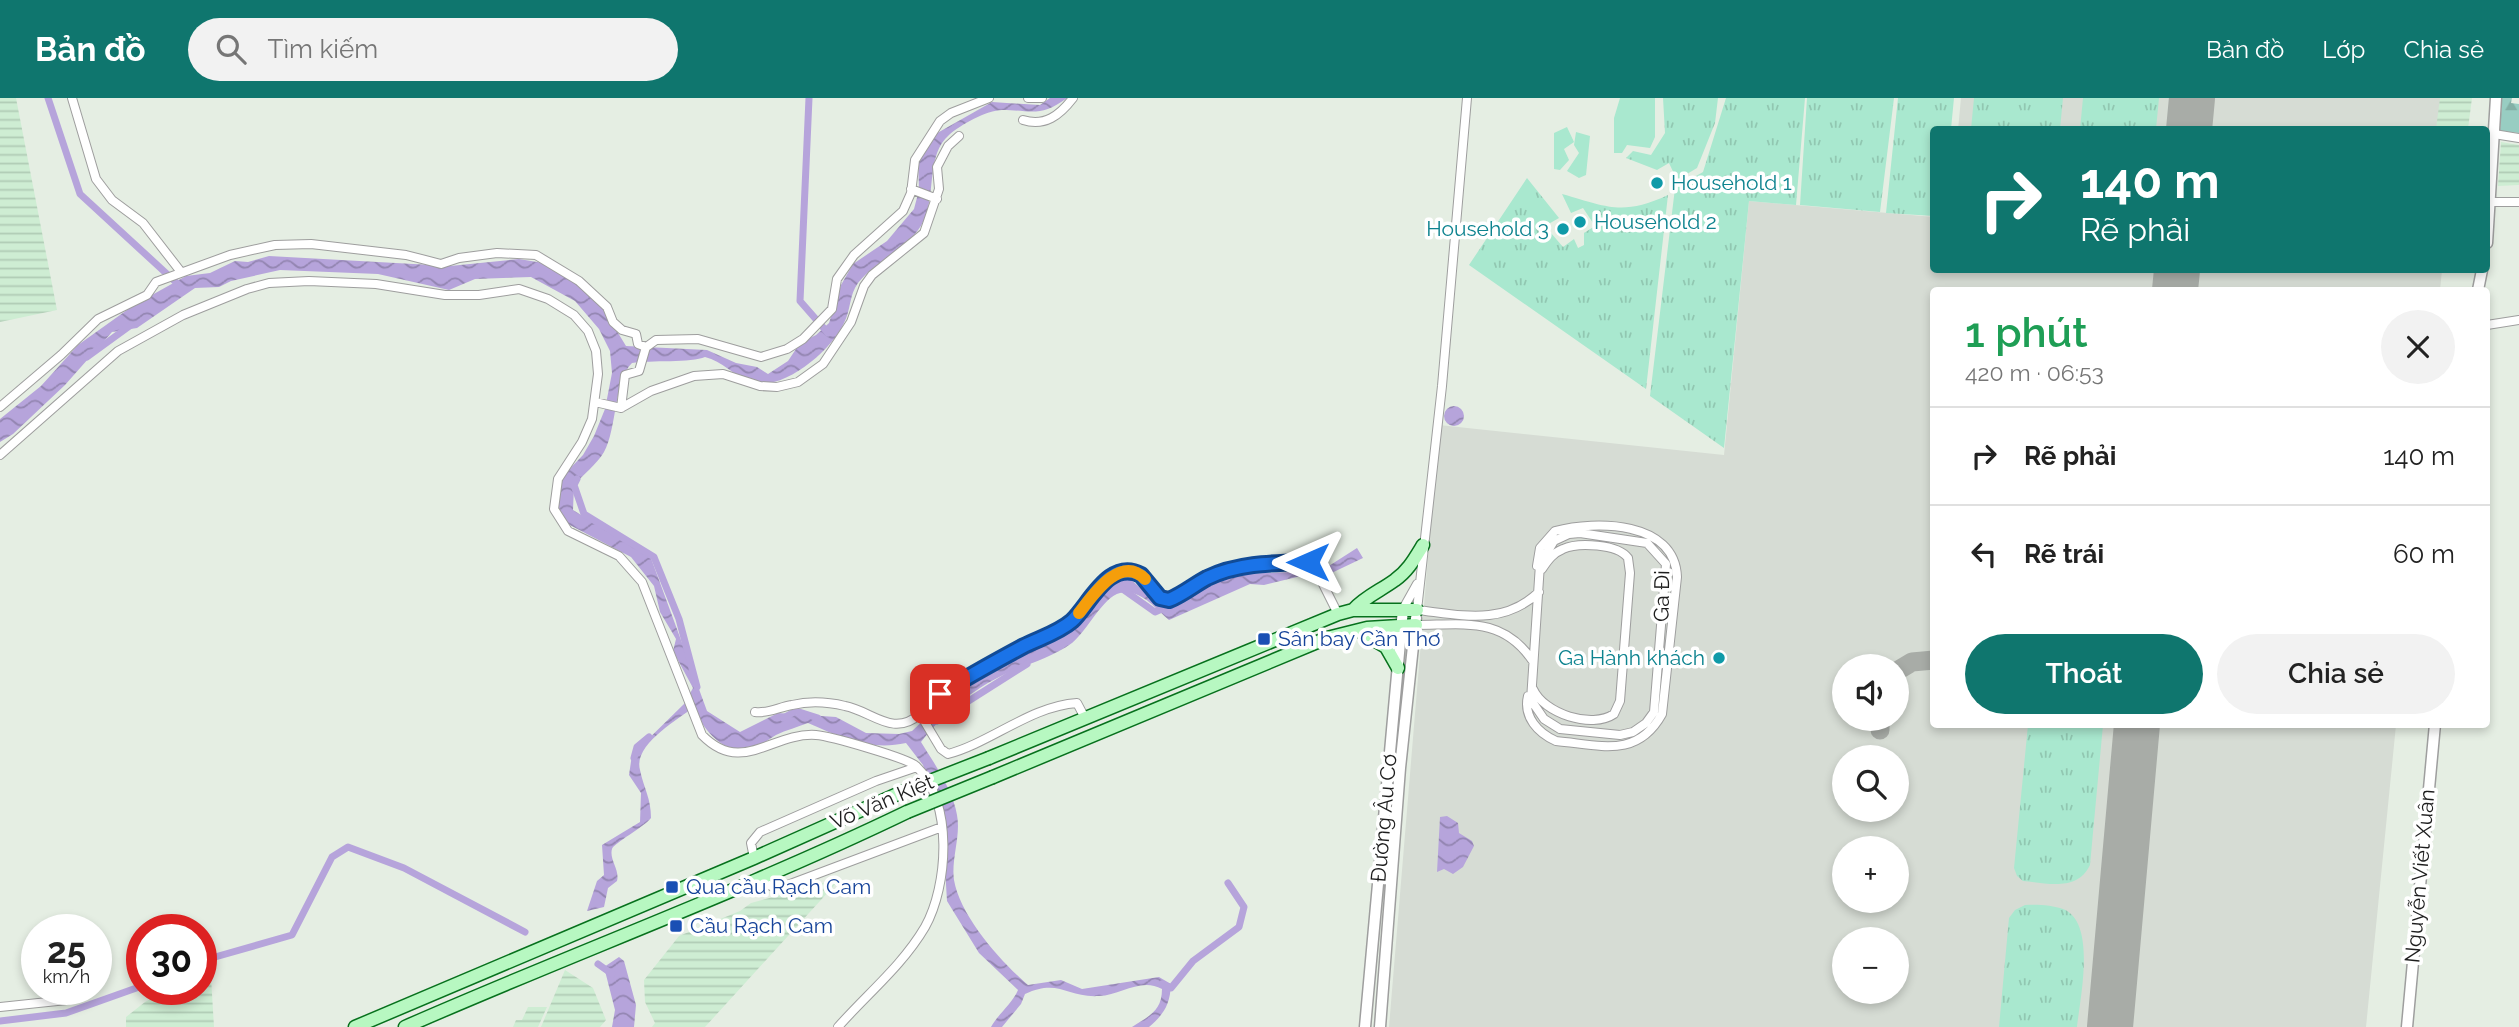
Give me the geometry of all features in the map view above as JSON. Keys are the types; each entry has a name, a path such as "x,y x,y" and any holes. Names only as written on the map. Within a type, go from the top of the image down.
{"main road":[{"path":"1353,610 1368,595 1395,581 1410,567 1423,545"},
{"name":"Võ Văn Kiệt","path":"355,1027 754,859 902,792 1338,614 1353,610 1417,610"},
{"name":"Võ Văn Kiệt","path":"405,1027 832,848 907,812 1327,638 1352,630 1416,625"},
{"path":"1352,630 1362,631 1380,641 1398,668"},
{"path":"450,987 455,1005"}],"street":[{"path":"72,98 96,179 102,190 143,223 179,273"},
{"path":"620,408 625,375 640,368 646,348 656,340 698,339 761,357 787,349 820,324 834,304 835,283 842,271 863,244 897,218 908,203 914,190 915,160 940,121 950,113 989,98"},
{"path":"1028,98 1042,98"},
{"path":"1023,120 1038,122 1055,118 1073,98"},
{"path":"1467,98 1443,373 1417,610 1496,616 1514,611 1539,592"},
{"path":"2496,98 2490,202 2519,202"},
{"path":"2494,134 2519,138"},
{"path":"595,402 620,408 651,391 701,374 723,374 767,387 798,382 827,361 851,322 864,286 872,275 920,238 934,198 937,167 948,146 959,136"},
{"path":"914,190 934,198"},
{"path":"0,407 98,319 147,295 154,285 230,255 275,245 311,244 406,255 435,264 497,253 536,255 556,265 593,292 607,307 613,322 622,330 636,334 638,344 646,348"},
{"path":"0,455 118,351 183,315 269,283 309,281 376,284 445,295 479,295 519,289 534,293 565,309 588,331 598,362 595,402 586,434 558,479 554,509 568,531 615,554 637,574 688,694 692,714 702,735 715,747 748,753 791,737 819,735 902,757 917,767 930,787 942,827 944,847 939,891 926,925 891,972 838,1027"},
{"path":"2490,325 2519,320"},
{"name":"Ga Đi","path":"1532,686 1531,700 1537,713 1560,729 1620,735 1633,732 1646,723 1654,712 1667,578 1666,564 1647,543 1580,534 1569,534 1554,541 1540,564 1539,573"},
{"path":"1567,547 1618,549 1628,558 1630,573 1620,701 1614,714 1598,718 1554,713 1536,697 1532,686 1539,573 1552,556 1567,547"},
{"path":"755,712 789,705 826,703 848,706 871,719 891,724 907,722 922,716 940,694 959,682 1062,628 1080,612 1104,582 1123,572 1141,575 1160,598 1169,600 1208,578 1249,566 1275,562 1312,562 1338,614"},
{"path":"1403,609 1419,582"},
{"name":"Đường Âu Cơ","path":"1380,1027 1403,609"},
{"name":"Đường Âu Cơ","path":"1365,1027 1394,767 1417,610"},
{"path":"1416,625 1476,624 1493,628 1508,634 1521,644 1533,661"},
{"path":"1138,695 1146,714"},
{"path":"922,716 941,749 949,754 1009,726 1066,705 1077,703 1084,718"},
{"name":"Nguyễn Viết Xuân","path":"2407,1027 2435,728"},
{"path":"754,859 751,842 760,831 876,781 917,767"},
{"path":"757,879 777,889 942,827"},
{"path":"0,1007 21,1005"}],"shaded area":[{"path":"1961,98 2459,98 2456,126 1958,126"},
{"path":"1749,201 1930,217 1930,273 2442,273 2440,287 1930,287 1930,728 2396,728 2366,1027 1389,1027 1439,425 1724,455"}],"green space":[{"path":"0,98 16,98 57,310 0,322"},
{"path":"1620,98 1655,98 1655,137 1650,148 1627,145 1622,153 1614,153 1614,118"},
{"path":"1663,98 1718,98 1715,123 1697,168 1677,180 1669,163 1657,170 1626,158 1633,151 1651,155 1665,133"},
{"path":"1726,98 1805,98 1796,205 1749,201 1724,448 1650,396 1675,188 1703,172"},
{"path":"1807,98 1894,98 1880,212 1800,205"},
{"path":"1898,98 1954,98 1951,126 1930,126 1930,216 1886,213"},
{"path":"1974,98 2063,98 2060,126 1971,126"},
{"path":"2083,98 2159,98 2156,126 2080,126"},
{"path":"2440,98 2472,98 2468,126 2436,126"},
{"path":"2502,98 2512,98 2511,103 2519,104 2519,133 2500,131"},
{"path":"1567,127 1574,142 1564,149 1569,160 1560,170 1554,169 1554,133"},
{"path":"1576,132 1590,136 1586,175 1579,178 1567,171 1579,153 1574,145"},
{"path":"2501,142 2519,145 2519,185 2498,186"},
{"path":"1527,178 1559,218 1545,226 1563,247 1574,239 1578,248 1584,245 1584,233 1595,226 1583,208 1571,213 1562,194 1615,207 1638,206 1668,195 1646,389 1469,265"},
{"path":"2028,728 2103,728 2090,865 2078,879 2061,884 2023,881 2014,868"},
{"path":"841,878 705,1027 652,1027 655,1023 645,1002 644,980 679,936 740,911 751,903"},
{"path":"2025,905 2063,909 2073,917 2080,929 2084,962 2077,1027 1999,1027 2009,918 2015,910"},
{"path":"565,970 593,988 606,1020 600,1027 541,1027"},
{"path":"141,1005 213,1005 214,1027 126,1027 126,1017"},
{"path":"528,1007 547,1007 538,1027 513,1027 516,1020 522,1020"}],"water":[{"path":"1050,98 1067,98 1042,111 989,112 949,135 937,153 928,210 918,230 858,283 838,334 805,367 777,381 763,384 751,382 705,357 632,363 622,381 604,452 574,485 573,510 635,548 648,550 707,711 740,732 778,713 836,717 866,733 899,734 912,731 943,702 1025,654 1068,633 1102,588 1128,577 1161,606 1236,574 1321,571 1357,548 1363,558 1321,578 1301,576 1264,585 1250,584 1169,620 1141,596 1120,593 1101,607 1072,643 975,691 951,710 921,742 952,796 958,823 954,880 964,908 983,937 1028,985 1061,980 1082,989 1159,977 1171,984 1168,1003 1149,1027 1132,1027 1144,1020 1160,1003 1162,989 1146,985 1099,996 1055,988 1037,990 1025,994 1021,1004 1002,1027 991,1027 1018,990 979,953 947,901 942,818 923,765 906,743 880,745 856,742 808,723 776,735 755,748 733,749 709,732 694,707 658,734 643,751 640,770 649,799 651,818 612,849 617,881 608,888 604,907 587,911 597,881 604,875 602,845 640,822 641,793 629,775 632,755 684,704 693,688 673,651 676,639 660,612 654,586 631,557 564,522 556,502 557,482 583,455 605,409 612,373 610,351 599,329 575,301 531,277 475,279 449,290 378,274 280,270 231,281 219,287 195,288 137,328 112,332 65,385 13,434 0,442 0,419 41,386 78,345 134,305 186,276 210,273 235,261 248,262 269,256 450,266 519,259 555,265 593,292 626,346 707,350 736,363 757,367 768,374 788,361 800,343 816,335 829,323 841,285 853,264 887,241 914,209 919,190 918,161 932,136 992,102 1040,105"},
{"path":"1454,406 1461,409 1464,416 1461,423 1454,426 1447,423 1444,416 1447,409"},
{"path":"1447,816 1458,823 1459,833 1472,841 1474,846 1463,867 1453,874 1444,869 1437,872 1440,817"},
{"path":"619,957 624,961 636,1005 634,1027 612,1027 615,1010 604,967"}],"waterway":[{"path":"48,98 80,194 180,286"},
{"path":"809,98 800,301 828,333"},
{"path":"87,357 131,325"},
{"path":"577,479 574,485 584,514 654,557 679,619 697,687"},
{"path":"1121,588 1155,612 1164,608"},
{"path":"937,721 1027,664"},
{"path":"783,718 796,711 818,718"},
{"path":"634,758 637,747 649,737"},
{"path":"217,956 292,935 332,857 348,847 404,868 525,932"},
{"path":"1162,984 1171,988 1193,961 1239,927 1244,907 1228,883"},
{"path":"598,964 612,974"},
{"path":"0,1021 66,1013 126,992"}],"taxiway":[{"path":"1909,664 1930,660"},
{"path":"2136,728 2136,733"}],"runway":[{"path":"2189,126 2192,98"},
{"path":"2175,287 2177,273"},
{"path":"2110,1027 2137,728"}],"slow traffic":[{"path":"1079,613 1104,582 1123,572 1135,571 1145,579"}],"place":[{"name":"Household 1","path":"1657,183"},
{"name":"Household 2","path":"1580,222"},
{"name":"Household 3","path":"1563,229"},
{"name":"Sân bay Cần Thơ","path":"1264,639"},
{"name":"Ga Hành khách","path":"1719,658"},
{"name":"Qua cầu Rạch Cam","path":"672,887"},
{"name":"Cầu Rạch Cam","path":"676,926"}],"route":[{"path":"940,694 1022,647 1062,628 1080,612 1104,582 1128,570 1141,575 1153,586 1160,598 1169,600 1208,578 1229,571 1275,562 1308,562"}]}
